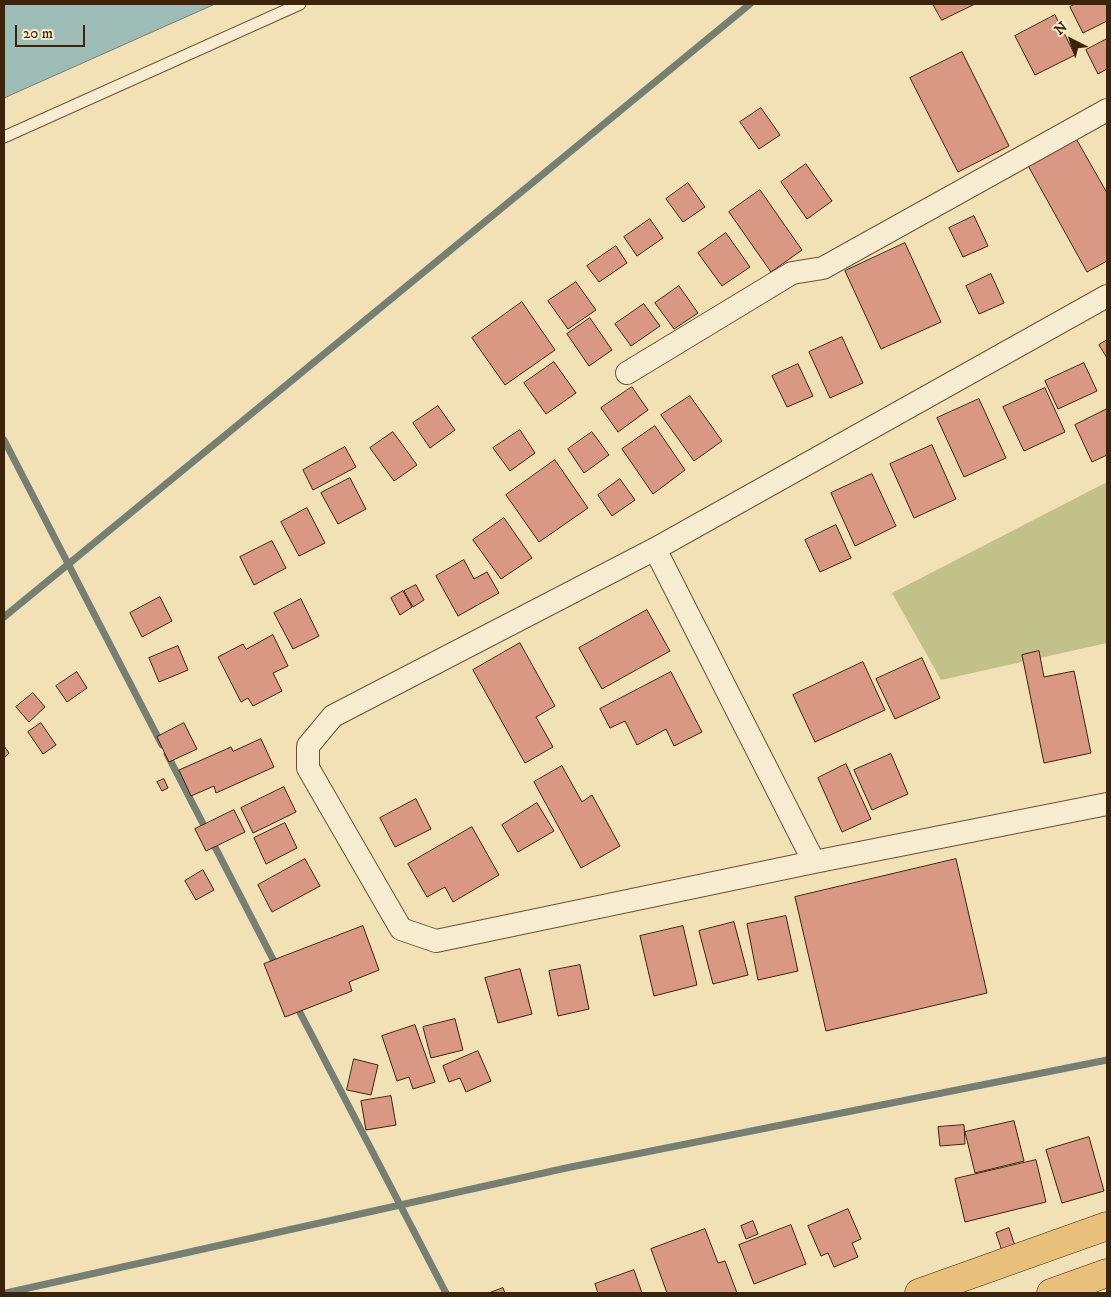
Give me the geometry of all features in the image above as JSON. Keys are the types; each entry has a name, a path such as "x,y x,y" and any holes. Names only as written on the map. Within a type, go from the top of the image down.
{"main road":[{"path":"919,1293 1107,1226"},
{"path":"1052,1293 1107,1273"}],"street":[{"path":"627,373 792,273 823,268 1107,110"},
{"path":"1107,296 655,549 333,716 308,746 308,768 401,929 436,941 814,862 1107,804"},
{"path":"655,549 814,862"}],"lane":[{"path":"4,137 300,4"}],"shaded area":[{"path":"1107,482 1107,643 941,680 892,593"}],"water":[{"path":"4,4 215,4 4,98"}],"building":[{"path":"933,4 975,4 942,20"},
{"path":"1075,4 1106,4 1107,21 1083,33 1070,7"},
{"path":"1055,15 1075,55 1035,75 1015,36"},
{"path":"1107,39 1107,69 1098,74 1086,50"},
{"path":"962,52 1009,146 958,172 910,78"},
{"path":"761,108 780,135 759,149 740,122"},
{"path":"1074,135 1107,193 1107,261 1087,272 1026,162"},
{"path":"806,164 832,201 807,219 781,182"},
{"path":"688,183 705,207 683,222 666,199"},
{"path":"760,190 802,250 771,272 729,212"},
{"path":"974,216 988,246 963,257 949,228"},
{"path":"650,219 663,238 637,256 624,237"},
{"path":"726,233 750,267 722,286 698,253"},
{"path":"905,243 941,322 881,349 845,271"},
{"path":"616,246 627,263 599,282 587,266"},
{"path":"991,274 1004,303 979,314 966,286"},
{"path":"576,282 596,310 568,329 548,301"},
{"path":"679,286 698,313 674,329 655,303"},
{"path":"522,302 555,350 505,385 472,338"},
{"path":"644,304 660,326 631,346 615,324"},
{"path":"590,318 612,350 589,366 567,334"},
{"path":"842,337 863,383 830,398 809,352"},
{"path":"1107,340 1107,358 1099,345"},
{"path":"554,362 576,393 546,414 524,383"},
{"path":"1084,363 1097,391 1058,409 1045,381"},
{"path":"798,364 813,396 787,407 772,376"},
{"path":"632,387 648,410 618,432 601,408"},
{"path":"1045,388 1065,432 1024,451 1003,407"},
{"path":"690,396 722,441 694,461 661,415"},
{"path":"979,399 1006,458 964,477 937,418"},
{"path":"438,406 455,430 430,448 413,423"},
{"path":"1107,409 1107,455 1092,462 1075,425"},
{"path":"655,426 685,470 653,494 622,449"},
{"path":"520,430 535,453 510,471 493,448"},
{"path":"393,432 417,465 394,481 370,448"},
{"path":"592,432 609,455 584,473 568,449"},
{"path":"932,445 956,499 914,518 890,464"},
{"path":"345,447 356,467 313,490 303,470"},
{"path":"555,460 588,508 539,542 506,495"},
{"path":"872,474 896,526 855,546 831,493"},
{"path":"350,478 366,509 338,524 321,493"},
{"path":"620,479 635,500 612,516 598,495"},
{"path":"307,508 325,543 299,556 281,522"},
{"path":"504,518 532,558 501,579 473,540"},
{"path":"836,525 851,558 820,572 805,540"},
{"path":"272,541 286,568 254,585 240,557"},
{"path":"464,560 474,579 487,572 499,593 458,616 436,576"},
{"path":"416,585 424,600 413,607 404,591"},
{"path":"403,591 412,607 400,615 391,598"},
{"path":"160,597 172,621 142,637 130,613"},
{"path":"301,599 319,636 293,649 274,613"},
{"path":"647,610 670,651 602,689 579,648"},
{"path":"273,635 288,666 273,673 282,691 253,706 248,698 241,702 218,657 243,644 246,649"},
{"path":"520,643 555,706 536,717 553,747 525,763 473,670"},
{"path":"178,646 188,670 159,682 149,658"},
{"path":"1039,651 1044,677 1074,671 1091,753 1044,763 1022,655"},
{"path":"922,658 940,698 895,719 876,679"},
{"path":"863,662 885,710 815,742 793,695"},
{"path":"77,672 87,688 67,702 56,686"},
{"path":"671,672 702,732 674,746 666,729 637,745 625,721 610,728 600,709"},
{"path":"33,693 45,707 29,722 16,707"},
{"path":"41,723 56,745 43,754 28,732"},
{"path":"184,723 197,749 169,762 157,737"},
{"path":"261,739 274,767 216,793 214,786 191,796 179,770 231,747 233,751"},
{"path":"4,746 9,753 4,758"},
{"path":"891,754 908,794 872,810 854,770"},
{"path":"846,764 871,819 842,832 818,778"},
{"path":"562,766 582,802 592,795 620,846 581,868 534,782"},
{"path":"164,779 168,788 162,791 157,782"},
{"path":"284,787 296,812 253,833 241,808"},
{"path":"416,799 431,829 395,847 380,818"},
{"path":"537,803 554,831 518,852 502,825"},
{"path":"234,810 245,832 206,851 195,829"},
{"path":"285,823 297,848 266,864 254,838"},
{"path":"472,827 499,875 453,902 445,887 427,897 408,864"},
{"path":"305,859 320,886 272,912 258,885"},
{"path":"956,859 987,993 826,1031 795,897"},
{"path":"203,870 214,890 196,900 185,881"},
{"path":"786,916 798,971 758,980 747,924"},
{"path":"734,922 748,975 713,984 699,931"},
{"path":"363,926 379,970 349,982 352,991 285,1017 264,964"},
{"path":"683,926 697,985 654,996 640,936"},
{"path":"580,965 589,1009 558,1016 549,971"},
{"path":"520,969 532,1014 498,1023 485,978"},
{"path":"455,1019 463,1050 431,1058 423,1027"},
{"path":"415,1025 435,1082 413,1089 409,1077 397,1081 382,1036"},
{"path":"478,1051 491,1081 466,1092 460,1078 449,1082 443,1066"},
{"path":"354,1059 378,1065 371,1095 347,1090"},
{"path":"391,1096 396,1125 366,1130 361,1101"},
{"path":"1014,1121 1024,1161 975,1173 965,1132"},
{"path":"964,1125 965,1144 940,1146 938,1127"},
{"path":"1089,1137 1104,1191 1062,1203 1046,1150"},
{"path":"1036,1160 1046,1202 965,1222 955,1179"},
{"path":"848,1209 861,1239 852,1243 858,1257 834,1267 828,1253 821,1256 808,1226"},
{"path":"753,1221 758,1234 746,1239 741,1226"},
{"path":"791,1225 806,1264 754,1284 739,1245"},
{"path":"1009,1228 1016,1249 1003,1254 996,1233"},
{"path":"705,1229 718,1263 725,1261 737,1293 667,1293 651,1249"},
{"path":"634,1270 642,1293 598,1293 595,1284"},
{"path":"503,1288 505,1293 489,1293"}],"waterway":[{"path":"4,617 750,4"},
{"path":"4,440 162,745"},
{"path":"167,754 278,969"},
{"path":"295,1003 446,1293"},
{"path":"6,1293 566,1168 1107,1060"}]}
